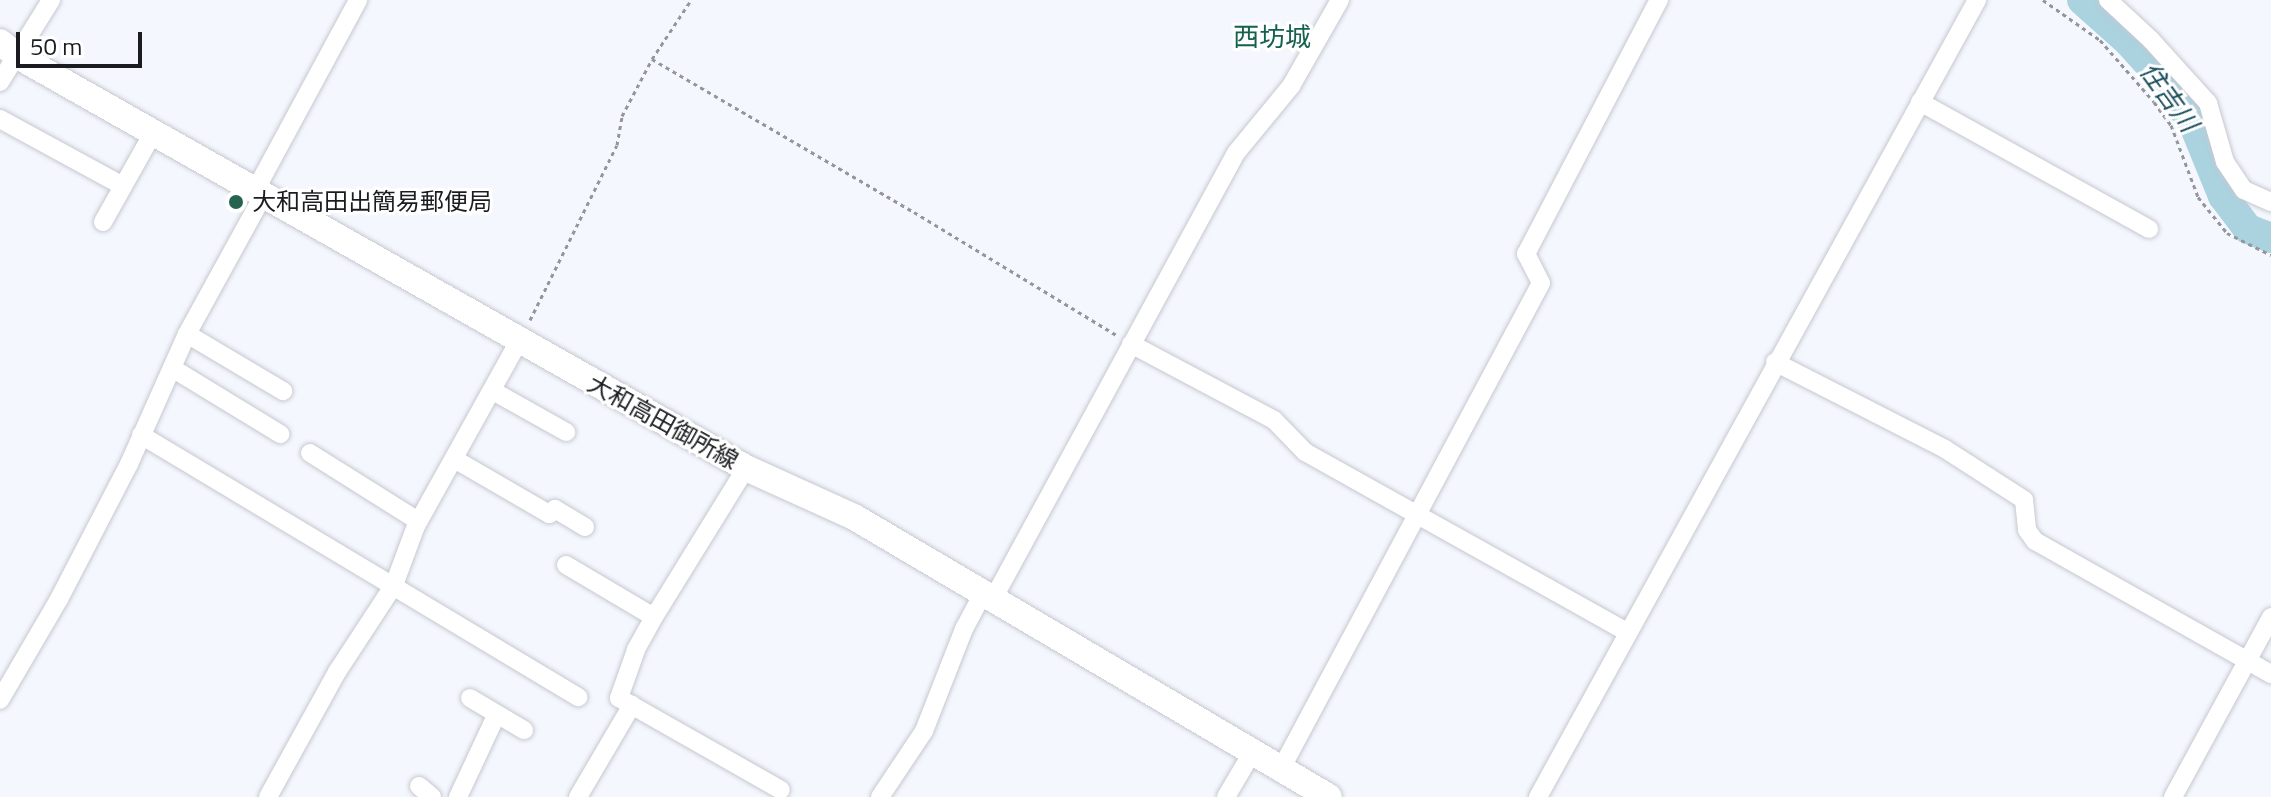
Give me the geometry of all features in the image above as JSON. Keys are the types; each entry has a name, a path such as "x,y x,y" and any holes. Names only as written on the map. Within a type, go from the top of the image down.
{"main road":[{"name":"大和高田御所線","path":"8,48 746,468 854,517 1329,797"}],"street":[{"path":"0,82 8,48 51,0"},
{"path":"0,700 59,599 141,435 187,334 358,0"},
{"path":"880,797 924,731 964,629 987,598 1236,153 1291,86 1340,0"},
{"path":"1281,769 1541,283 1526,254 1659,0"},
{"path":"1538,797 1977,0"},
{"path":"2108,0 2151,40 2208,103 2225,162 2244,190 2271,202"},
{"path":"1920,102 2149,229"},
{"path":"0,119 123,186"},
{"path":"103,222 154,131"},
{"path":"187,334 283,391"},
{"path":"268,797 337,672 394,585 418,521 456,460 519,341"},
{"path":"1131,344 1274,420 1305,452 1627,632"},
{"path":"1775,362 1945,449 2024,500 2027,530 2035,541 2271,674"},
{"path":"172,368 280,434"},
{"path":"493,391 566,432"},
{"path":"141,435 578,697"},
{"path":"310,453 418,521"},
{"path":"456,460 549,514 555,509 585,527"},
{"path":"746,468 654,617 636,650 619,698 781,790"},
{"path":"566,565 654,617"},
{"path":"2173,797 2271,617"},
{"path":"470,698 524,730"},
{"path":"578,797 632,705"},
{"path":"458,797 496,716"},
{"path":"1226,797 1253,751"}],"path":[{"path":"519,341 617,145 622,116 652,59 691,0"},
{"path":"2043,0 2100,40 2154,102 2171,125 2198,197 2227,233 2271,255"},
{"path":"652,59 914,212 1131,344"}],"waterway":[{"name":"住吉川","path":"2082,0 2128,41 2164,81 2194,125 2223,196 2248,229 2271,238"}],"place":[{"name":"大和高田出簡易郵便局","path":"236,202"}],"district":[{"name":"西坊城","path":"1272,37"}]}
